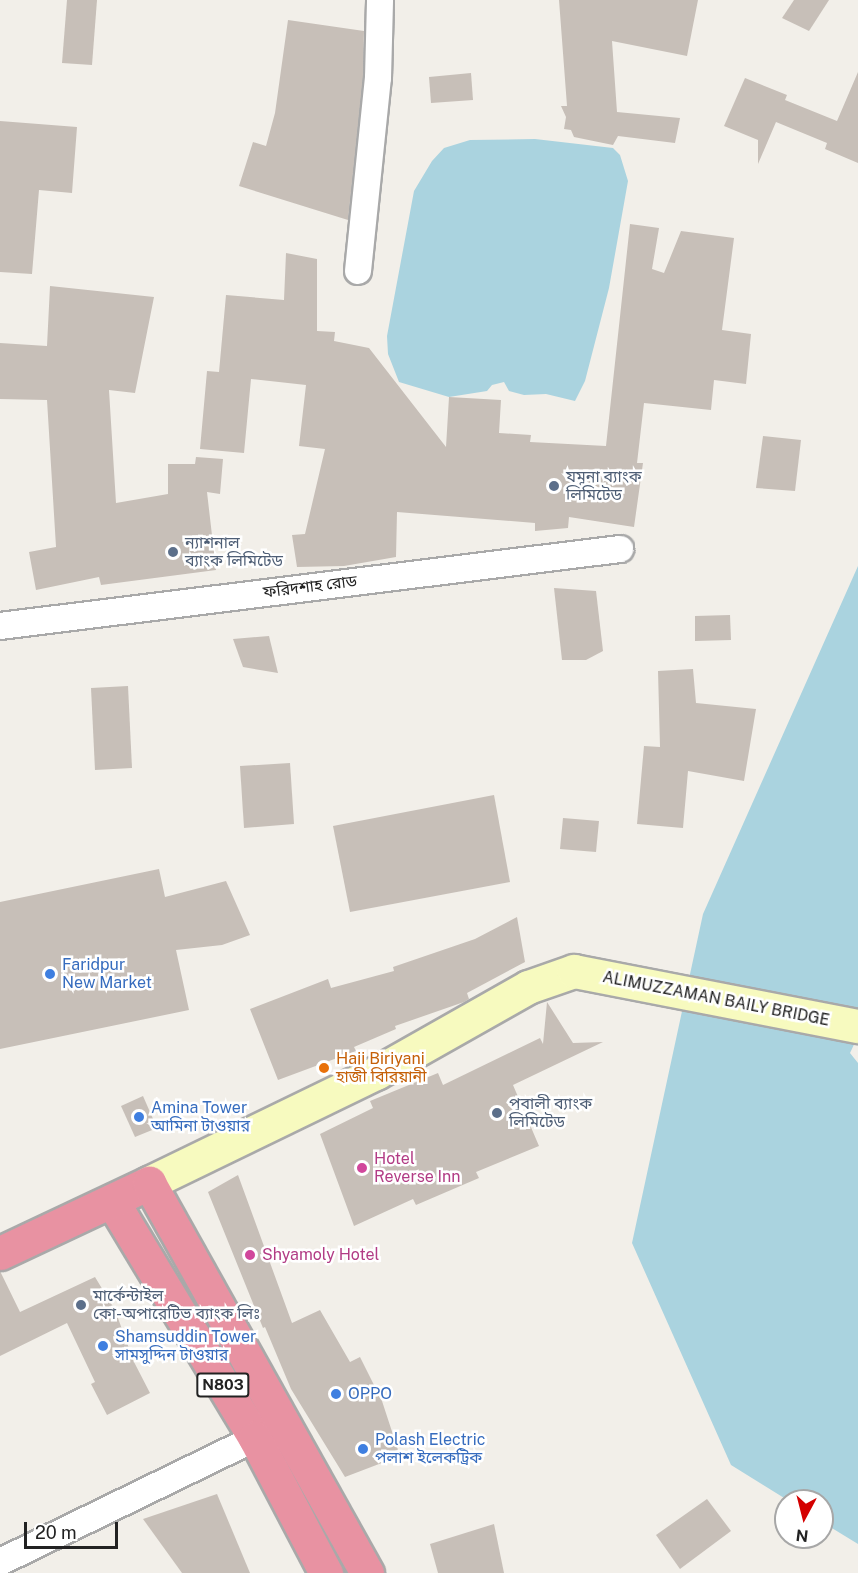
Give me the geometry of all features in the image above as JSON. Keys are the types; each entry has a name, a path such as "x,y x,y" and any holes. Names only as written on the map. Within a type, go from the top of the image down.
{"highway":[{"path":"0,1253 149,1183"},
{"name":"N803","path":"149,1183 367,1573"},
{"name":"N803","path":"112,1201 255,1438 326,1573"}],"main road":[{"name":"ALIMUZZAMAN BAILY BRIDGE","path":"149,1183 376,1073 528,987 574,971 858,1026"}],"street":[{"path":"358,271 378,78 380,0"},
{"name":"ফরিদশাহ রোড","path":"0,626 620,549"},
{"path":"0,1562 255,1438"}],"water":[{"path":"535,139 613,148 620,155 628,181 609,288 585,381 575,401 546,394 524,395 509,391 504,382 492,385 487,391 449,397 399,382 388,354 387,336 414,191 432,161 444,148 470,140"},
{"path":"858,566 858,1036 850,1053 858,1063 858,1544 834,1529 834,1489 774,1489 774,1492 731,1465 632,1243 703,914"}],"building":[{"path":"67,0 97,0 92,65 62,63"},
{"path":"559,0 698,0 687,56 612,41 617,112 680,118 675,143 618,136 613,145 574,137 571,130 564,129 566,117 561,106 567,106"},
{"path":"794,0 829,0 809,31 782,18"},
{"path":"288,20 364,31 363,77 348,220 239,186 253,142 266,146 275,113"},
{"path":"858,72 858,163 825,149 827,143 776,122 758,164 758,140 724,126 745,78 787,95 785,100 837,121"},
{"path":"471,73 473,100 431,103 429,77"},
{"path":"0,121 77,127 72,193 39,190 32,274 0,272"},
{"path":"630,224 659,228 652,269 664,273 681,231 734,238 722,330 751,334 746,384 714,380 711,410 644,403 637,463 643,463 634,527 569,517 568,528 535,531 535,523 397,512 396,557 344,566 297,567 292,535 305,534 325,449 299,446 306,385 251,379 244,453 200,449 207,371 219,372 226,295 284,300 286,253 317,259 317,331 335,332 334,341 369,348 446,447 449,397 501,400 499,433 531,435 530,442 606,446"},
{"path":"50,286 154,297 135,393 109,390 116,503 168,494 168,464 195,464 196,457 223,459 220,494 207,492 216,570 101,585 99,577 36,590 29,552 56,547 47,400 0,399 0,343 47,346"},
{"path":"763,436 801,440 795,491 756,488"},
{"path":"554,588 596,591 603,651 586,660 562,660"},
{"path":"730,615 731,640 695,641 695,616"},
{"path":"269,636 278,673 243,667 233,639"},
{"path":"693,669 696,703 756,709 744,781 688,771 683,828 637,824 644,746 660,747 658,671"},
{"path":"128,686 132,768 95,770 91,688"},
{"path":"290,763 294,824 244,828 240,766"},
{"path":"494,795 510,882 350,912 333,826"},
{"path":"563,818 599,821 596,852 560,849"},
{"path":"159,869 165,897 226,881 250,935 222,945 176,950 189,1010 0,1049 0,902"},
{"path":"517,917 525,962 467,993 469,999 464,1002 395,1026 396,1029 354,1047 356,1051 278,1080 250,1009 328,979 331,988 394,971 393,967 475,939"},
{"path":"547,1002 573,1043 603,1042 513,1085 539,1146 476,1172 479,1178 416,1205 413,1199 354,1226 320,1134 373,1108 370,1101 438,1073 443,1085 540,1038 543,1044"},
{"name":"Amina Tower আমিনা টাওয়ার","path":"143,1096 157,1128 135,1137 121,1106"},
{"path":"238,1175 292,1323 320,1310 350,1362 360,1357 382,1401 400,1456 345,1477 291,1389 265,1327 263,1328 208,1192"},
{"path":"0,1271 20,1312 95,1277 115,1310 134,1362 150,1393 107,1415 91,1384 95,1382 67,1323 0,1356"},
{"path":"217,1494 250,1573 182,1573 143,1519"},
{"path":"707,1499 731,1531 680,1569 656,1535"},
{"path":"494,1524 504,1573 438,1573 430,1544"}],"place":[{"name":"যমুনা ব্যাংক লিমিটেড","path":"554,486"},
{"name":"ন্যাশনাল ব্যাংক লিমিটেড","path":"173,552"},
{"name":"Faridpur New Market","path":"50,974"},
{"name":"Haji Biriyani হাজী বিরিয়ানী","path":"324,1068"},
{"name":"পূবালী ব্যাংক লিমিটেড","path":"497,1113"},
{"name":"Amina Tower আমিনা টাওয়ার","path":"139,1117"},
{"name":"Hotel Reverse Inn","path":"362,1168"},
{"name":"Shyamoly Hotel","path":"250,1255"},
{"name":"মার্কেন্টাইল কো-অপারেটিভ ব্যাংক লিঃ","path":"81,1305"},
{"name":"Shamsuddin Tower সামসুদ্দিন টাওয়ার","path":"103,1346"},
{"name":"OPPO","path":"336,1394"},
{"name":"Polash Electric পলাশ ইলেকট্রিক","path":"363,1449"}]}
